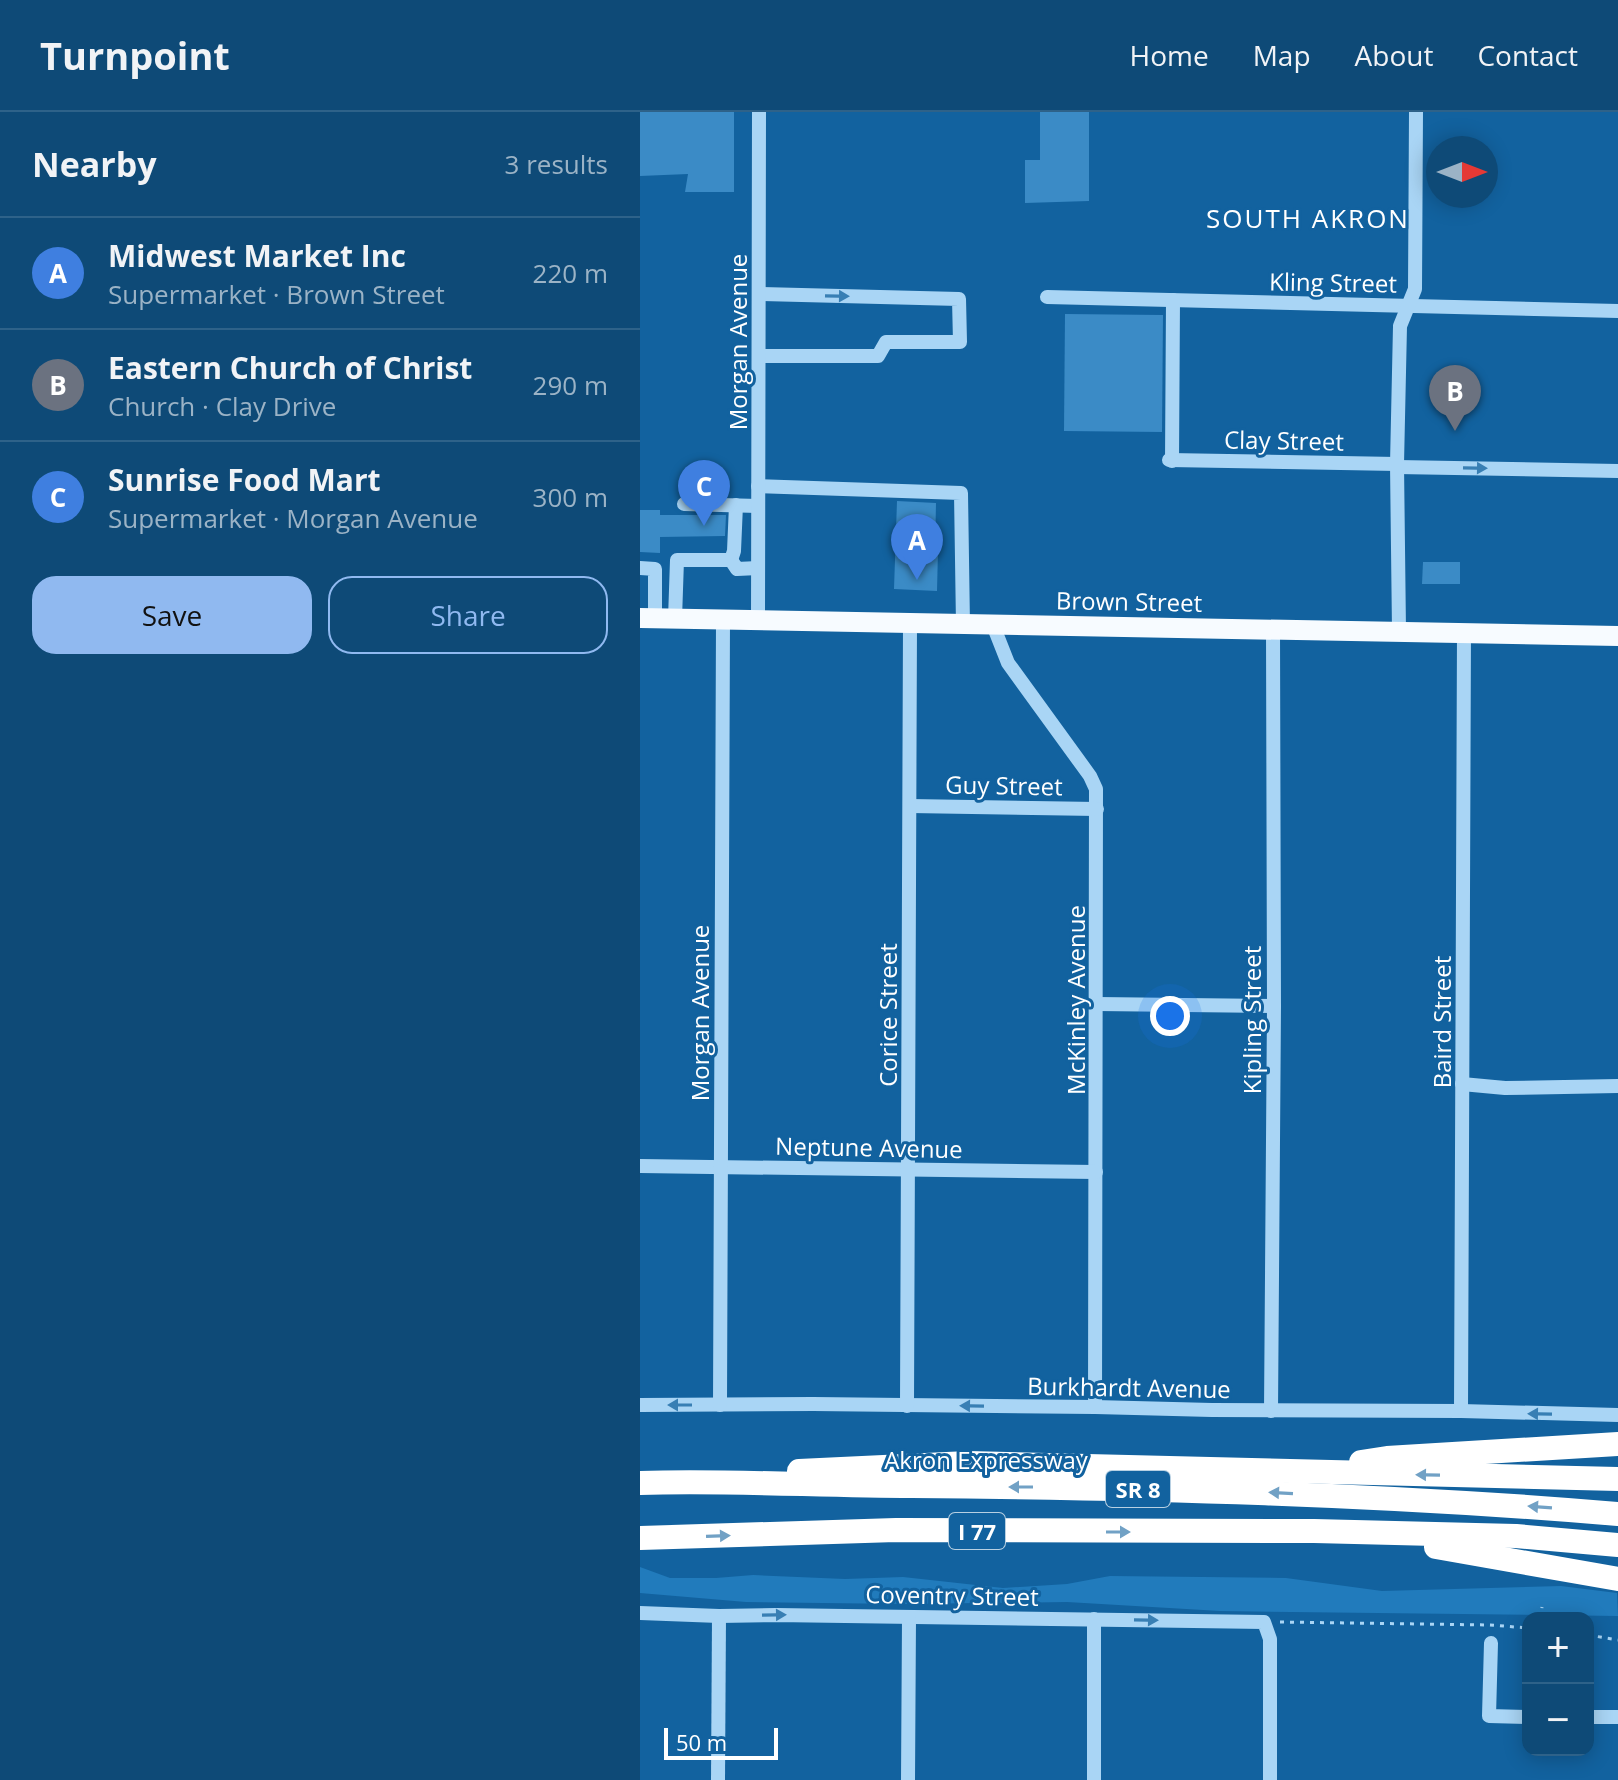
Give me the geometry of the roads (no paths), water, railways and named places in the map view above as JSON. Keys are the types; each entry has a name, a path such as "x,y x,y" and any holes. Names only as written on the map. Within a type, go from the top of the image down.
{"highway":[{"path":"1301,1471 1387,1458 1618,1444"},
{"path":"648,1482 840,1468 968,1463 1618,1479"},
{"name":"Akron Expressway","path":"648,1482 1261,1492 1618,1514"},
{"name":"I 77","path":"640,1538 896,1530 1314,1531 1448,1548 1616,1579"},
{"path":"1314,1531 1516,1536 1618,1545"}],"main road":[{"name":"Brown Street","path":"657,619 1618,636"}],"street":[{"name":"Morgan Avenue","path":"758,620 759,112"},
{"path":"1399,631 1397,465 1400,326 1415,289 1416,112"},
{"path":"759,294 959,299 960,342 886,342 878,356 759,356"},
{"name":"Kling Street","path":"1047,297 1618,311"},
{"name":"Clay Street","path":"1173,300 1171,460 1618,471"},
{"path":"758,486 961,493 963,625"},
{"path":"684,504 758,506"},
{"path":"731,560 736,505"},
{"path":"657,619 677,560 731,560"},
{"path":"731,560 737,569 758,568"},
{"path":"657,619 648,568 676,569"},
{"name":"Morgan Avenue","path":"723,621 720,1167 724,1405"},
{"name":"Corice Street","path":"907,1406 910,624"},
{"name":"McKinley Avenue","path":"993,625 1008,663 1090,776 1096,789 1095,1407"},
{"name":"Kipling Street","path":"1271,1411 1273,630"},
{"name":"Baird Street","path":"1461,1411 1464,632"},
{"name":"Guy Street","path":"910,806 1097,809"},
{"path":"1097,1004 1274,1006"},
{"path":"1462,1084 1505,1088 1618,1086"},
{"name":"Neptune Avenue","path":"640,1166 1096,1172"},
{"name":"Burkhardt Avenue","path":"640,1405 813,1404 1618,1415"},
{"name":"Coventry Street","path":"640,1613 1264,1622 1270,1639 1270,1780"},
{"path":"718,1780 719,1616"},
{"path":"908,1780 909,1618"},
{"path":"1094,1619 1094,1780"},
{"path":"1491,1643 1489,1716 1522,1717"},
{"path":"1594,1717 1618,1717"}],"place":[{"name":"Eastern Church of Christ","path":"1455,431"},
{"name":"Sunrise Food Mart","path":"704,526"},
{"name":"Midwest Market Inc","path":"917,580"}],"district":[{"name":"SOUTH AKRON","path":"1308,218"}]}
